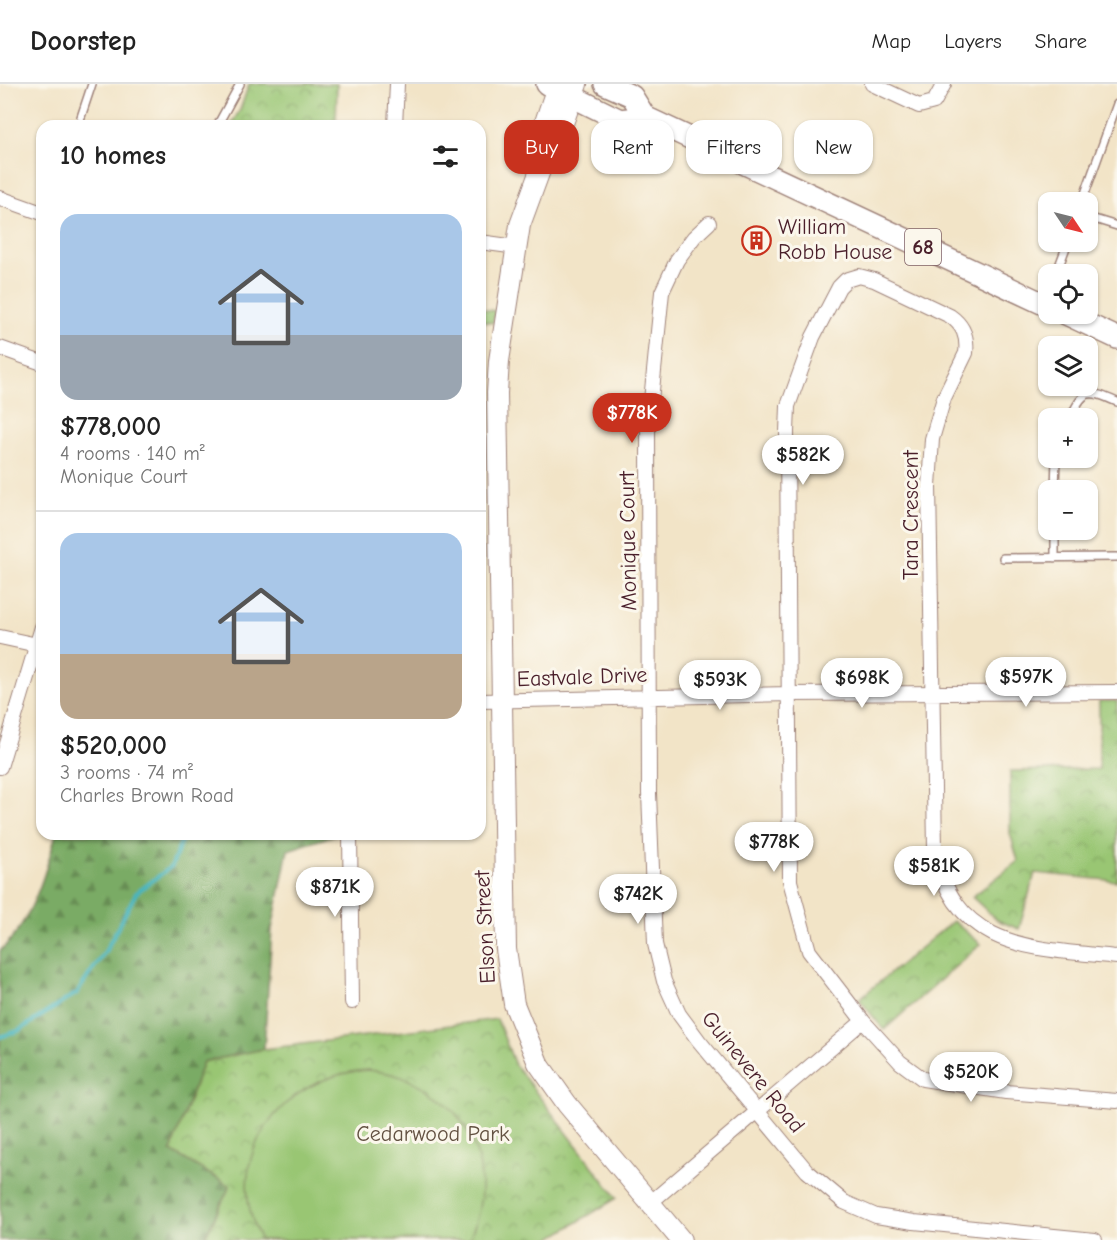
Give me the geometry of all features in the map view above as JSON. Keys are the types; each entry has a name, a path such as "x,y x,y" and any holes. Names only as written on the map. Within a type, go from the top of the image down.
{"main road":[{"name":"68","path":"605,84 632,96 645,117"},
{"name":"68","path":"562,88 620,120 645,117 1038,297"},
{"path":"1087,324 1117,338"}],"street":[{"path":"395,120 397,84"},
{"path":"872,84 919,106 934,102 944,84"},
{"name":"Elson Street","path":"562,88 539,140 542,165 520,225 499,361 497,393 506,949 514,1004 538,1063 554,1087 681,1240"},
{"path":"0,198 36,211"},
{"name":"Monique Court","path":"648,696 648,429 658,321 662,292 677,260 694,237 709,223"},
{"path":"486,243 517,247"},
{"name":"Tara Crescent","path":"790,694 788,406 813,337 839,287 846,280 859,276 874,280 950,316 959,322 965,331 966,353 944,398 932,439 928,514 934,693"},
{"path":"0,348 36,361"},
{"path":"0,637 36,645"},
{"path":"0,767 36,655"},
{"name":"Eastvale Drive","path":"486,701 648,696 1117,692"},
{"path":"934,693 935,849 940,873 958,905 984,930 1017,945 1117,957"},
{"path":"790,694 790,881 809,951 863,1021 900,1062 923,1080 1006,1092 1117,1101"},
{"name":"Guinevere Road","path":"648,696 655,944 664,981 679,1014 692,1032 759,1110 807,1171 844,1202 876,1216 1095,1240"},
{"path":"350,840 352,1002"},
{"path":"650,1203 863,1021"}],"lane":[{"path":"81,117 92,84"},
{"path":"220,120 240,84"},
{"path":"1086,192 1117,104"},
{"path":"1098,220 1117,226"},
{"path":"1075,408 1086,394 1098,393 1117,402"},
{"path":"1055,540 1055,558"},
{"path":"1003,558 1117,557"}],"green space":[{"path":"249,84 337,84 336,120 234,120 240,110"},
{"path":"486,310 495,311 493,323 486,322"},
{"path":"1099,701 1117,701 1117,881 1035,873 1019,929 997,920 972,897 1018,861 1010,833 1010,771 1099,769"},
{"path":"54,840 319,840 288,850 272,929 264,1049 203,1062 171,1151 230,1186 203,1240 0,1240 0,951 21,926 29,912"},
{"path":"953,921 981,944 884,1030 859,999"},
{"name":"Cedarwood Park","path":"497,1019 515,1065 617,1198 548,1240 204,1240 230,1186 171,1151 203,1062 264,1049"},
{"path":"368,1070 399,1076 426,1088 448,1106 465,1127 477,1152 481,1180 479,1209 469,1240 261,1240 250,1209 247,1180 253,1151 266,1126 285,1104 309,1087 337,1075"}],"waterway":[{"path":"0,1037 18,1031 77,993 106,950 136,893 172,866 182,840"}],"place":[{"name":"William Robb House","path":"757,240"}]}
